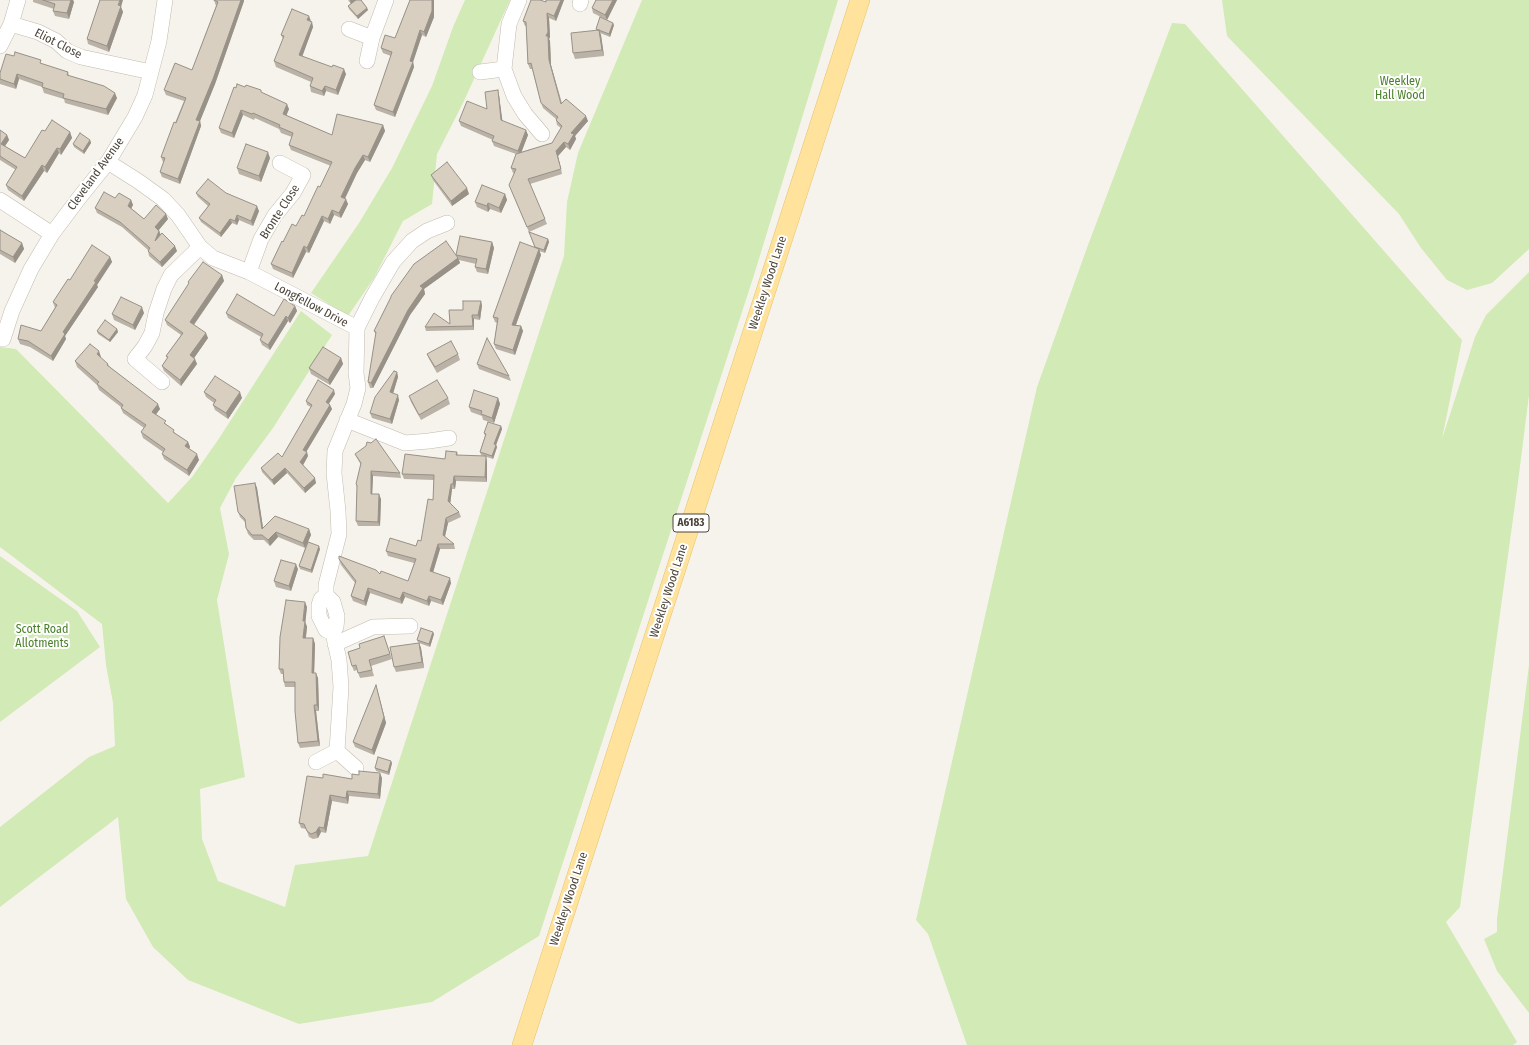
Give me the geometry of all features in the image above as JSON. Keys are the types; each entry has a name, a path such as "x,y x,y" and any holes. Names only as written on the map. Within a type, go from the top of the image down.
{"main road":[{"name":"Weekley Wood Lane","path":"522,1045 860,0"}],"street":[{"path":"0,46 11,24 18,0"},
{"name":"Cleveland Avenue","path":"3,340 12,310 31,269 52,234 108,162 135,117 145,95 159,41 165,0"},
{"path":"367,61 372,38 386,0"},
{"path":"519,0 509,24 504,69 514,96 525,114 542,134"},
{"name":"Eliot Close","path":"11,24 38,32 56,41 67,51 81,57 151,72"},
{"path":"348,29 372,38"},
{"path":"480,72 504,69"},
{"name":"Longfellow Drive","path":"108,162 163,199 178,215 200,247 213,258 249,272 358,328 356,373 358,388 354,404 335,451 333,462 338,511 338,534 335,552 326,585 326,595 321,600 319,605 319,616 321,623 334,639"},
{"name":"Bronte Close","path":"249,272 261,239 275,215 293,193 303,175 280,163"},
{"path":"0,200 52,234"},
{"path":"358,328 372,298 393,262 412,241 427,231 448,222"},
{"path":"162,382 135,359 145,346 152,333 156,313 164,289 171,275 200,247"},
{"path":"347,420 405,443 429,442 449,438"},
{"path":"337,751 341,687 339,660 334,639 373,627 410,626"},
{"path":"316,762 337,751"},
{"path":"337,751 356,768"}],"green space":[{"path":"465,0 510,0 463,103 437,154 432,204 403,221 374,278 348,316 311,293 359,223 392,168 432,86 453,27"},
{"path":"642,0 838,0 754,275 539,936 432,1002 299,1024 188,980 153,947 126,899 118,817 0,907 0,827 89,757 115,746 113,703 106,665 102,624 0,547 0,347 16,349 168,503 192,477 218,440 301,311 332,335 273,428 236,478 220,508 229,554 217,600 245,777 200,789 202,839 218,881 285,907 295,865 368,856 564,256 567,202 578,153"},
{"name":"Weekley Hall Wood","path":"1222,0 1529,0 1529,249 1492,283 1467,290 1447,280 1421,248 1399,214 1227,36"},
{"path":"1172,23 1185,24 1462,340 1442,439 1475,337 1486,315 1529,272 1529,395 1518,482 1460,907 1446,922 1517,1042 1513,1045 967,1045 928,934 916,920 1037,387 1088,245"},
{"name":"Scott Road Allotments","path":"0,556 77,611 100,647 0,722"},
{"path":"1529,665 1529,1013 1497,971 1484,939 1497,932 1497,919"}],"building":[{"path":"43,0 71,0 67,13 53,11 55,4"},
{"path":"100,0 120,0 118,5 121,6 107,46 87,39"},
{"path":"214,0 241,0 213,79 196,120 200,121 178,179 160,172 165,158 161,157 174,122 176,123 186,98 164,90 175,63 192,70 218,2"},
{"path":"356,0 361,0 367,8 357,16 348,6"},
{"path":"410,0 432,0 432,11 424,32 420,30 410,61 413,62 393,112 374,105 392,52 381,48 385,35 395,38"},
{"path":"531,0 546,2 546,0 561,0 554,16 547,13 548,32 546,36 548,36 549,60 561,104 566,99 586,116 571,133 574,134 568,144 564,142 556,151 561,169 528,179 545,219 527,227 509,185 516,169 511,168 516,154 552,143 562,126 556,120 558,117 541,103 531,63 528,64 526,22 523,21"},
{"path":"596,0 613,0 605,15 592,8"},
{"path":"292,9 309,16 307,20 312,22 299,55 332,67 333,65 344,69 336,90 325,86 322,91 310,86 313,78 274,61 284,36 281,35"},
{"path":"600,17 613,23 609,34 596,29"},
{"path":"599,30 602,50 573,53 571,33"},
{"path":"15,52 41,60 40,63 68,72 67,75 104,86 115,93 106,109 63,98 64,94 42,87 43,83 17,74 14,84 0,79 0,73 6,54 14,56"},
{"path":"237,84 245,87 246,85 261,90 261,92 287,104 283,114 332,135 337,114 383,125 368,157 363,155 355,168 341,197 346,199 339,213 332,210 328,219 322,216 307,248 304,246 292,273 271,264 292,224 296,226 302,215 304,216 318,186 320,187 332,162 289,145 293,133 279,127 280,125 253,113 252,114 241,110 232,133 219,128 234,87 236,88"},
{"path":"498,90 501,120 526,130 518,151 492,141 494,136 459,121 467,101 487,109 485,92"},
{"path":"52,120 70,132 60,149 57,148 45,167 42,165 22,196 6,185 17,167 0,156 0,130 7,135 1,144 25,158 42,130 45,131"},
{"path":"80,133 90,140 83,151 73,144"},
{"path":"246,144 268,152 259,176 237,168"},
{"path":"447,162 467,188 451,201 431,175"},
{"path":"208,179 226,193 257,206 251,221 237,215 235,221 230,219 220,233 199,218 210,204 196,193"},
{"path":"482,185 505,194 499,208 488,203 487,206 475,202"},
{"path":"104,192 115,198 119,193 131,200 128,206 144,219 156,205 166,214 155,227 159,231 155,241 162,233 175,246 160,262 148,251 150,248 120,222 95,208"},
{"path":"0,230 22,243 13,257 0,250"},
{"path":"529,232 548,239 544,250 535,247"},
{"path":"460,236 492,242 486,269 475,267 477,259 456,255"},
{"path":"446,241 458,258 420,286 423,288 408,310 371,383 368,382 376,332 374,331 391,296 414,264"},
{"path":"520,242 539,249 512,325 521,326 513,350 494,344 498,318 493,317"},
{"path":"92,245 110,257 94,281 96,282 63,332 65,334 51,356 28,341 18,339 21,325 41,331 57,305 53,302 68,279 70,280"},
{"path":"203,262 222,275 190,322 206,333 190,355 195,359 180,380 162,366 168,357 166,356 183,333 165,320 189,283 188,282"},
{"path":"237,294 274,316 284,299 295,306 288,318 286,316 268,345 260,340 263,334 226,313"},
{"path":"121,297 142,307 133,325 112,314"},
{"path":"463,301 481,301 478,315 472,315 473,326 425,327 434,313 450,324 449,310 463,310"},
{"path":"105,320 117,329 109,340 97,331"},
{"path":"487,338 509,376 477,364"},
{"path":"451,341 458,354 435,367 427,354"},
{"path":"90,344 99,351 97,354 108,364 107,365 158,404 152,412 166,421 164,423 174,430 173,432 188,442 185,446 197,454 187,470 162,454 165,449 141,432 146,425 121,408 123,405 97,384 99,382 75,361"},
{"path":"323,347 341,358 328,380 309,368"},
{"path":"394,371 397,372 390,392 398,395 390,419 370,413 375,397"},
{"path":"215,376 240,392 226,413 213,405 216,400 204,392"},
{"path":"318,380 334,390 326,402 330,405 303,450 307,452 300,462 315,478 304,488 285,468 272,480 261,468 278,453 282,457 312,405 306,401"},
{"path":"437,380 448,398 419,415 409,396"},
{"path":"474,390 498,398 492,418 481,414 482,411 469,407"},
{"path":"488,422 501,426 494,444 496,445 492,456 480,452"},
{"path":"376,439 400,473 371,471 371,494 379,494 378,522 356,521 356,484 361,463 355,454 366,446 367,442 371,443"},
{"path":"446,451 457,452 456,455 486,456 485,477 454,476 453,484 451,484 448,501 459,512 446,518 443,535 454,544 438,544 430,571 450,578 441,600 429,596 427,601 403,592 400,599 368,588 364,601 351,596 356,581 339,559 339,556 376,570 380,574 381,571 408,581 416,559 386,551 390,538 416,546 418,540 421,541 428,499 433,500 434,475 402,474 405,454 445,459"},
{"path":"255,483 262,529 275,516 309,529 303,543 276,532 268,540 262,535 252,535 246,528 245,519 238,512 234,486"},
{"path":"308,542 319,546 311,570 299,566"},
{"path":"281,560 296,564 289,586 274,581"},
{"path":"286,600 305,602 303,638 313,638 312,673 316,673 317,705 314,705 318,741 298,743 295,711 295,682 284,682 283,669 279,669 280,637"},
{"path":"421,628 433,632 429,644 417,640"},
{"path":"384,636 390,654 369,660 372,670 358,673 356,665 352,666 348,652 360,648 359,644"},
{"path":"419,643 422,662 394,667 390,647"},
{"path":"376,685 384,717 372,750 353,742"},
{"path":"378,757 391,761 388,772 375,768"},
{"path":"359,771 380,773 378,794 347,791 346,798 330,795 324,828 319,827 316,832 311,834 307,831 304,824 299,823 307,776 323,778 323,774 352,779 352,774 359,775"}]}
